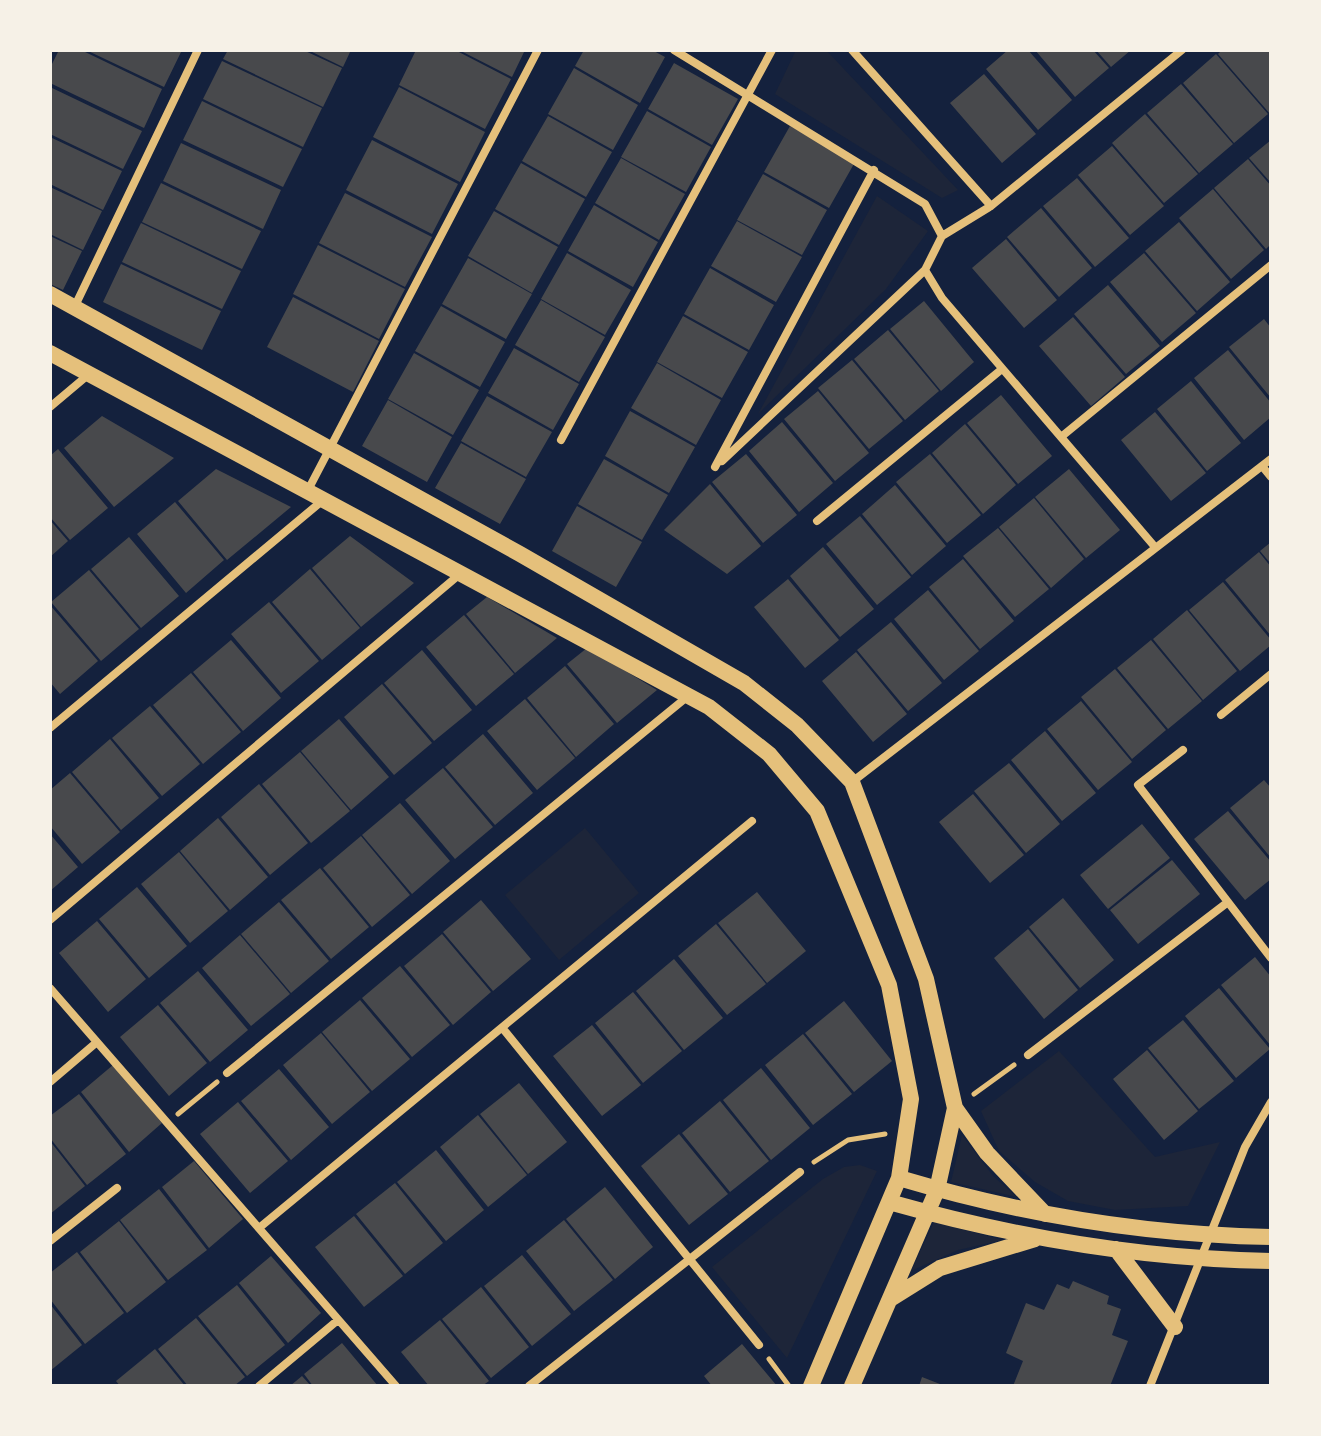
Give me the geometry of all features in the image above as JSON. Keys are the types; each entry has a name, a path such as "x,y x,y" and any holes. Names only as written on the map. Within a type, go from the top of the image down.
{"main road":[{"path":"50,294 744,683 797,725 852,782 926,979 955,1108 987,1153 1046,1215"},
{"path":"50,353 709,707 769,754 817,811 889,985 911,1099 899,1178 811,1386"},
{"path":"852,1386 937,1190 955,1108"},
{"path":"899,1178 1046,1215 1209,1236 1271,1237"},
{"path":"889,1202 927,1213 1116,1249 1200,1260 1271,1261"},
{"path":"890,1299 940,1268 1009,1244 1044,1237"},
{"path":"1116,1249 1175,1327"}],"street":[{"path":"74,308 198,50"},
{"path":"307,492 538,50"},
{"path":"674,50 925,204 942,236"},
{"path":"561,440 772,50"},
{"path":"852,50 991,206"},
{"path":"874,170 715,467 925,270 942,236 991,206 1182,50"},
{"path":"1061,437 1271,265"},
{"path":"925,270 942,298 1155,547"},
{"path":"817,521 1002,369"},
{"path":"50,407 89,374"},
{"path":"852,782 1271,459"},
{"path":"1262,466 1271,477"},
{"path":"50,728 323,500"},
{"path":"50,920 460,574"},
{"path":"1221,715 1271,674"},
{"path":"227,1073 688,696"},
{"path":"1183,750 1138,785 1271,958"},
{"path":"259,1228 504,1030 752,821"},
{"path":"1028,1055 1228,902"},
{"path":"50,988 396,1386"},
{"path":"504,1030 759,1345"},
{"path":"50,1082 97,1042"},
{"path":"1150,1386 1245,1147 1271,1102"},
{"path":"529,1386 800,1172"},
{"path":"50,1241 117,1188"},
{"path":"259,1386 338,1320"}],"path":[{"path":"955,1108 1028,1055"},
{"path":"169,1122 227,1073"},
{"path":"800,1172 848,1140 870,1134 906,1136"},
{"path":"759,1345 790,1386"}],"shaded area":[{"path":"796,50 826,50 958,190 942,198 775,94"},
{"path":"877,196 928,231 886,289 758,414"},
{"path":"585,828 639,893 559,960 505,895"},
{"path":"1059,1051 1155,1157 1220,1142 1188,1206 1115,1210 1068,1201 1035,1182 999,1151 981,1111"},
{"path":"962,1135 993,1176 1017,1197 951,1182"},
{"path":"860,1165 877,1171 787,1358 712,1267 823,1179 844,1167"},
{"path":"934,1222 1003,1240 958,1250 911,1271"}],"building":[{"path":"59,50 81,50 162,89 144,128 50,83 50,68"},
{"path":"86,50 182,50 164,87"},
{"path":"228,50 303,50 342,68 323,107 223,59"},
{"path":"308,50 351,50 343,67"},
{"path":"416,50 455,50 511,79 485,129 399,85"},
{"path":"459,50 525,50 512,77"},
{"path":"584,50 652,50 665,57 640,103 575,66"},
{"path":"1008,50 1028,50 1072,100 1038,130 986,69"},
{"path":"1035,50 1093,50 1109,68 1075,97"},
{"path":"1096,50 1131,50 1111,67"},
{"path":"1222,50 1271,50 1271,115 1218,54"},
{"path":"1216,54 1268,114 1234,143 1183,83"},
{"path":"222,61 322,108 303,147 203,99"},
{"path":"674,63 738,99 712,145 648,109"},
{"path":"574,68 638,105 613,150 548,114"},
{"path":"984,74 1036,134 1002,163 950,103"},
{"path":"1181,84 1233,144 1199,173 1147,113"},
{"path":"50,87 142,131 123,169 50,134"},
{"path":"399,87 485,132 460,182 373,137"},
{"path":"202,101 302,149 283,187 183,140"},
{"path":"647,111 711,147 686,192 621,157"},
{"path":"1145,114 1198,174 1164,203 1112,143"},
{"path":"548,116 612,152 586,197 522,161"},
{"path":"790,126 855,162 829,208 764,172"},
{"path":"50,137 122,171 103,210 50,184"},
{"path":"372,140 458,184 432,234 346,190"},
{"path":"1271,140 1271,183 1249,158"},
{"path":"181,143 281,190 263,229 163,181"},
{"path":"1112,146 1164,206 1130,235 1078,175"},
{"path":"621,158 685,194 659,240 595,203"},
{"path":"1248,159 1271,186 1271,244 1266,249 1214,188"},
{"path":"521,163 585,199 559,245 495,209"},
{"path":"763,174 827,210 802,255 737,220"},
{"path":"1077,178 1129,238 1095,267 1043,206"},
{"path":"161,183 261,231 242,269 142,222"},
{"path":"50,187 102,211 83,250 50,234"},
{"path":"1213,189 1264,250 1231,279 1179,218"},
{"path":"345,193 432,237 405,287 319,243"},
{"path":"594,205 658,242 633,287 568,251"},
{"path":"1041,208 1092,268 1059,297 1007,237"},
{"path":"494,211 558,247 532,293 468,256"},
{"path":"737,221 802,257 776,302 711,266"},
{"path":"1179,222 1230,282 1197,311 1145,251"},
{"path":"141,223 241,271 222,309 122,262"},
{"path":"50,236 82,251 63,290 50,284"},
{"path":"1006,239 1057,300 1024,328 972,268"},
{"path":"318,245 405,289 379,339 293,294"},
{"path":"567,253 631,290 605,335 541,299"},
{"path":"1144,253 1196,313 1162,342 1110,282"},
{"path":"468,258 532,294 506,339 442,304"},
{"path":"121,264 221,311 202,350 103,302"},
{"path":"710,268 774,305 749,350 684,314"},
{"path":"1108,285 1160,346 1126,374 1074,314"},
{"path":"293,297 379,341 353,392 267,347"},
{"path":"541,300 605,337 579,382 515,345"},
{"path":"924,301 974,362 941,391 890,329"},
{"path":"441,306 505,342 480,387 415,351"},
{"path":"683,316 748,352 722,398 657,362"},
{"path":"1073,317 1125,377 1091,406 1039,346"},
{"path":"1264,319 1271,328 1271,398 1229,347"},
{"path":"888,330 939,391 905,420 854,359"},
{"path":"514,348 579,384 553,430 488,393"},
{"path":"1228,350 1271,403 1271,417 1244,440 1194,378"},
{"path":"414,353 479,390 453,435 388,399"},
{"path":"852,360 903,421 869,449 818,388"},
{"path":"657,363 721,400 696,445 631,408"},
{"path":"1191,381 1241,443 1207,471 1157,409"},
{"path":"818,391 869,453 835,481 784,419"},
{"path":"1001,395 1052,456 1018,484 967,423"},
{"path":"487,396 552,432 526,477 461,441"},
{"path":"388,400 452,437 427,482 362,446"},
{"path":"630,411 695,447 669,493 605,456"},
{"path":"1155,412 1206,473 1171,501 1121,440"},
{"path":"102,416 174,458 114,507 64,448"},
{"path":"782,422 833,483 799,512 749,451"},
{"path":"965,424 1016,485 983,514 932,453"},
{"path":"461,443 526,479 500,524 435,488"},
{"path":"58,449 108,508 70,540 50,517 50,456"},
{"path":"746,454 797,515 763,543 712,482"},
{"path":"930,454 981,515 947,543 896,482"},
{"path":"604,459 668,495 642,540 578,504"},
{"path":"216,469 291,507 227,560 178,501"},
{"path":"1069,469 1120,530 1086,558 1035,497"},
{"path":"710,484 761,546 727,574 664,530"},
{"path":"895,485 946,546 912,575 862,514"},
{"path":"1034,498 1084,559 1051,588 999,527"},
{"path":"175,502 224,560 186,593 137,534"},
{"path":"577,506 642,542 616,587 552,551"},
{"path":"860,516 911,577 877,605 826,544"},
{"path":"50,520 68,541 50,557"},
{"path":"998,528 1049,589 1015,617 963,556"},
{"path":"350,536 414,583 361,627 312,568"},
{"path":"129,537 179,596 141,628 91,569"},
{"path":"1271,542 1271,564 1260,551"},
{"path":"823,547 874,609 840,637 790,576"},
{"path":"1259,552 1271,567 1271,636 1225,580"},
{"path":"963,559 1014,621 980,649 929,587"},
{"path":"310,569 360,628 322,660 272,602"},
{"path":"89,570 139,629 101,661 51,602"},
{"path":"788,579 839,640 805,668 754,607"},
{"path":"1223,582 1271,640 1271,645 1240,671 1189,610"},
{"path":"928,590 979,651 944,680 894,619"},
{"path":"487,597 557,638 515,673 466,614"},
{"path":"269,602 319,661 281,693 231,634"},
{"path":"50,605 98,661 60,694 50,682"},
{"path":"1187,610 1237,671 1203,700 1153,639"},
{"path":"464,615 514,674 476,706 426,647"},
{"path":"891,622 942,683 908,711 857,650"},
{"path":"231,640 281,698 243,731 193,672"},
{"path":"1151,640 1202,701 1168,729 1117,668"},
{"path":"587,648 657,690 617,723 567,664"},
{"path":"422,650 472,710 434,741 384,683"},
{"path":"856,652 907,714 873,742 822,681"},
{"path":"565,666 614,724 576,757 527,698"},
{"path":"1115,669 1166,730 1132,759 1081,697"},
{"path":"191,673 241,732 203,764 153,705"},
{"path":"382,684 432,743 394,775 344,717"},
{"path":"525,699 575,758 537,790 487,731"},
{"path":"1081,701 1132,762 1098,790 1047,729"},
{"path":"150,706 200,764 162,796 112,738"},
{"path":"339,719 389,777 351,810 301,751"},
{"path":"1045,731 1096,793 1062,821 1011,760"},
{"path":"483,734 533,793 495,825 445,767"},
{"path":"110,739 159,798 121,830 72,772"},
{"path":"300,752 350,811 311,843 262,784"},
{"path":"1009,763 1060,824 1026,853 974,791"},
{"path":"443,768 493,827 455,859 405,800"},
{"path":"70,773 120,832 82,864 50,826 50,790"},
{"path":"1264,780 1271,788 1271,858 1230,808"},
{"path":"259,784 308,843 270,875 221,817"},
{"path":"973,794 1024,855 990,883 939,822"},
{"path":"400,803 450,861 412,894 362,835"},
{"path":"1228,811 1271,862 1271,879 1245,900 1194,839"},
{"path":"218,818 268,877 230,910 180,851"},
{"path":"1142,824 1170,858 1108,909 1080,875"},
{"path":"50,834 78,867 50,891"},
{"path":"361,836 410,895 372,927 323,868"},
{"path":"179,852 228,911 190,943 141,884"},
{"path":"1172,860 1200,894 1138,944 1110,910"},
{"path":"320,868 369,927 331,959 281,900"},
{"path":"137,887 187,946 149,978 99,919"},
{"path":"757,892 806,951 767,983 718,923"},
{"path":"1063,898 1114,960 1080,988 1029,927"},
{"path":"481,900 531,959 493,991 443,932"},
{"path":"279,902 329,961 291,993 241,934"},
{"path":"97,921 146,979 108,1012 59,953"},
{"path":"716,924 766,984 727,1015 678,956"},
{"path":"1028,929 1078,990 1044,1019 994,958"},
{"path":"442,934 491,992 453,1025 404,966"},
{"path":"240,935 290,994 251,1026 202,968"},
{"path":"1255,957 1271,977 1271,1046 1221,985"},
{"path":"674,959 723,1018 684,1050 636,991"},
{"path":"400,966 450,1025 412,1057 362,998"},
{"path":"198,971 248,1030 210,1062 160,1003"},
{"path":"1219,988 1270,1049 1236,1078 1185,1016"},
{"path":"633,992 682,1051 643,1083 595,1023"},
{"path":"360,1000 410,1059 372,1091 322,1032"},
{"path":"844,1001 892,1061 854,1092 805,1033"},
{"path":"158,1005 207,1063 169,1096 120,1037"},
{"path":"1183,1020 1234,1081 1199,1109 1148,1048"},
{"path":"592,1025 641,1085 602,1116 553,1056"},
{"path":"321,1033 370,1092 332,1124 283,1065"},
{"path":"803,1034 852,1094 813,1125 765,1065"},
{"path":"1147,1050 1198,1111 1164,1140 1113,1079"},
{"path":"113,1065 162,1123 129,1152 81,1092"},
{"path":"761,1068 810,1128 771,1160 723,1100"},
{"path":"279,1069 329,1127 291,1160 241,1101"},
{"path":"519,1083 567,1142 528,1174 480,1114"},
{"path":"79,1094 126,1154 87,1185 50,1138 50,1116"},
{"path":"720,1101 769,1161 730,1192 682,1133"},
{"path":"238,1102 288,1161 250,1193 200,1134"},
{"path":"478,1115 527,1175 488,1207 440,1147"},
{"path":"679,1134 728,1194 689,1225 641,1166"},
{"path":"50,1141 85,1186 50,1214"},
{"path":"436,1150 484,1210 446,1241 397,1182"},
{"path":"194,1161 243,1219 209,1248 162,1187"},
{"path":"395,1183 443,1243 405,1274 356,1214"},
{"path":"605,1187 653,1247 615,1279 566,1219"},
{"path":"159,1189 207,1250 168,1280 120,1220"},
{"path":"354,1216 403,1276 364,1307 315,1247"},
{"path":"564,1220 613,1280 574,1311 526,1251"},
{"path":"119,1221 166,1282 127,1313 80,1252"},
{"path":"77,1252 124,1313 85,1344 50,1299 50,1273"},
{"path":"522,1255 571,1314 532,1346 484,1286"},
{"path":"271,1256 321,1313 288,1343 239,1283"},
{"path":"1073,1281 1109,1296 1107,1304 1121,1309 1112,1335 1128,1341 1110,1386 1013,1386 1023,1361 1006,1353 1026,1303 1044,1310 1057,1284 1069,1289"},
{"path":"237,1285 285,1345 247,1376 198,1316"},
{"path":"481,1287 529,1347 491,1378 442,1319"},
{"path":"50,1304 82,1345 50,1371"},
{"path":"196,1318 245,1377 234,1386 188,1386 158,1349"},
{"path":"440,1320 489,1381 482,1386 429,1386 401,1352"},
{"path":"342,1343 378,1386 313,1386 304,1374"},
{"path":"742,1344 777,1386 712,1386 704,1376"},
{"path":"155,1349 185,1386 120,1386 116,1381"},
{"path":"302,1376 311,1386 290,1386"},
{"path":"922,1377 945,1386 919,1386"}]}
